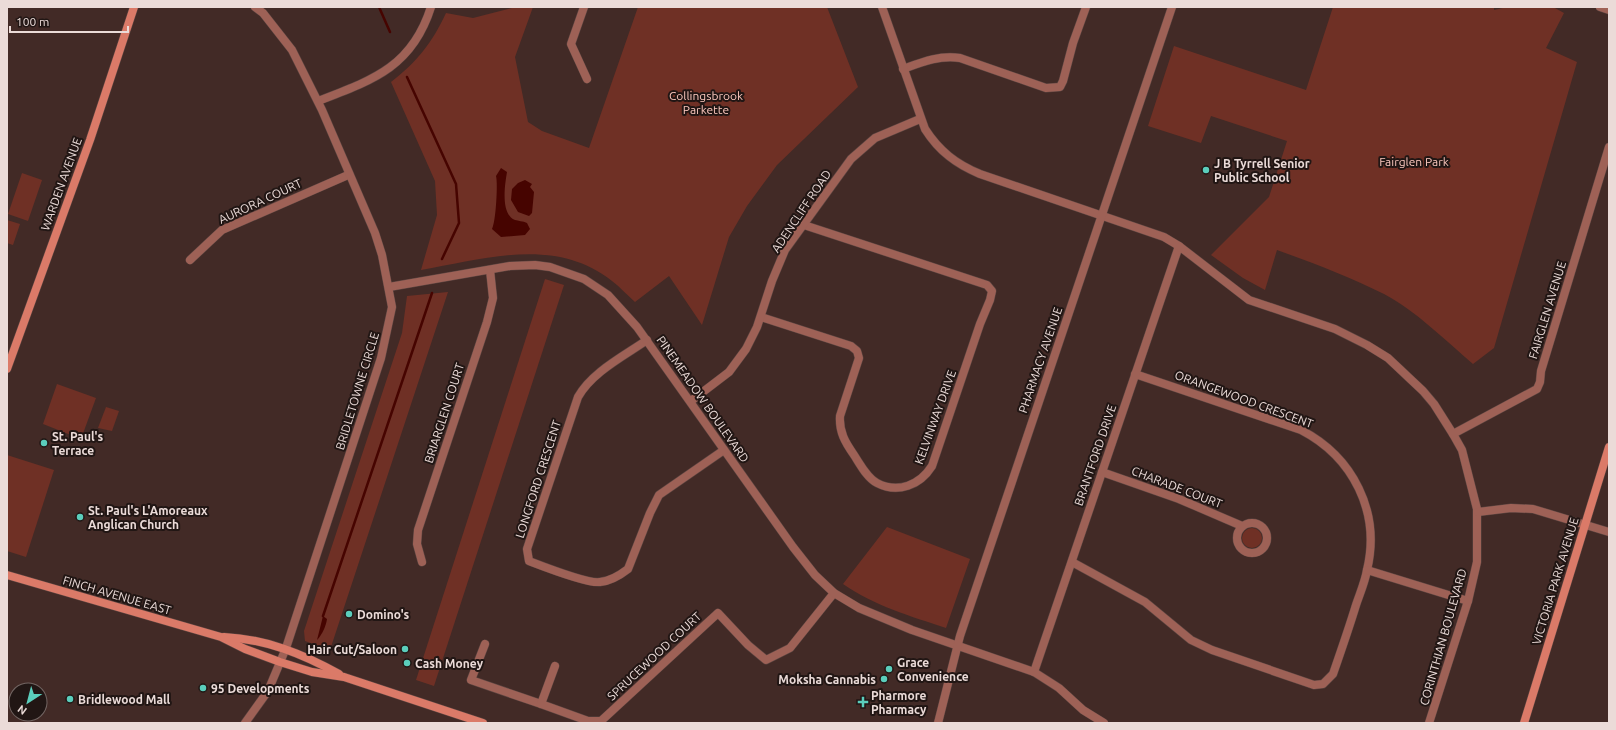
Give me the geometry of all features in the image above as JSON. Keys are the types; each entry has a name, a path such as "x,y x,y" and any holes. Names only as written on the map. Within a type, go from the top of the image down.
{"main road":[{"name":"WARDEN AVENUE","path":"7,369 90,140 134,7"},
{"name":"VICTORIA PARK AVENUE","path":"1524,723 1609,446"},
{"name":"FINCH AVENUE EAST","path":"7,575 221,637 245,649 280,662 312,672 344,677 483,723"},
{"name":"FINCH AVENUE EAST","path":"221,637 242,638 286,648 315,660 344,677"}],"street":[{"name":"BRIDLETOWNE CIRCLE","path":"245,723 268,691 286,648 381,358 392,307 389,287 375,233 348,175 318,102 292,50 263,13 254,7"},
{"path":"318,102 382,73 399,61 411,49 422,32 431,7"},
{"path":"584,7 571,44 586,79"},
{"name":"CORINTHIAN BOULEVARD","path":"882,7 920,118 935,144 954,161 968,169 1158,234 1179,246 1249,300 1335,329 1367,345 1388,358 1423,391 1434,404 1462,450 1478,512 1477,562 1468,601 1429,723"},
{"path":"903,69 938,57 948,56 960,58 1046,88 1060,87 1063,81 1073,42 1086,7"},
{"name":"PHARMACY AVENUE","path":"938,723 957,646 1172,7"},
{"path":"1600,7 1609,10"},
{"name":"ADENCLIFF ROAD","path":"691,401 729,372 746,349 761,317 772,281 785,250 857,153 876,138 920,118"},
{"name":"FAIRGLEN AVENUE","path":"1453,434 1537,389 1609,146"},
{"name":"AURORA COURT","path":"190,260 222,230 348,175"},
{"name":"KELVINWAY DRIVE","path":"761,317 851,346 857,351 859,358 840,416 839,424 843,439 864,470 876,483 902,488 915,483 926,475 932,466 992,291 987,285 804,225"},
{"name":"BRANTFORD DRIVE","path":"1034,672 1179,246"},
{"name":"PINEMEADOW BOULEVARD","path":"389,287 510,266 535,265 550,267 573,274 608,295 647,340 801,558 834,593 871,614 957,646"},
{"name":"BRIARGLEN COURT","path":"422,562 417,544 418,530 487,322 493,298 490,270"},
{"name":"LONGFORD CRESCENT","path":"647,340 598,374 582,389 578,397 528,549 529,561 599,583 611,580 628,569 650,513 659,495 724,450"},
{"name":"ORANGEWOOD CRESCENT","path":"1072,562 1145,602 1191,640 1212,650 1314,685 1323,684 1333,674 1368,570 1370,550 1370,521 1361,491 1344,463 1325,445 1301,430 1135,374"},
{"name":"CHARADE COURT","path":"1102,472 1179,499 1242,526"},
{"path":"1478,512 1511,508 1533,510 1609,532"},
{"path":"1368,570 1468,601"},
{"name":"SPRUCEWOOD COURT","path":"485,644 471,680 588,721 601,722 718,613 748,645 766,660 790,648 834,593"},
{"path":"957,646 1034,672 1058,688 1083,710 1104,723"},
{"path":"541,704 555,666"}],"green space":[{"name":"Collingsbrook Parkette","path":"516,7 533,7 515,57 528,122 542,131 589,148 638,7 827,7 858,87 777,165 747,206 729,237 702,325 669,276 635,302 612,281 590,267 567,259 543,255 519,254 421,270 437,215 435,181 391,82 409,67 423,51 435,34 446,13 473,18"},
{"name":"Fairglen Park","path":"1333,7 1494,7 1494,10 1507,7 1553,7 1564,13 1546,48 1577,62 1494,348 1473,364 1407,308 1384,294 1345,276 1277,250 1265,290 1243,278 1211,255 1269,197 1287,141 1211,116 1201,143 1148,126 1174,46 1306,90"},
{"path":"22,173 42,180 28,221 8,214"},
{"path":"7,220 20,224 13,245 7,243"},
{"path":"545,279 564,285 434,686 416,680"},
{"path":"448,292 330,650 305,641 304,631 402,333 407,296"},
{"path":"57,384 96,398 81,439 43,424"},
{"path":"106,407 119,411 112,431 98,428"},
{"path":"7,455 54,470 26,557 7,551"},
{"path":"887,527 970,559 946,628 906,615 880,604 855,592 843,584"},
{"path":"1252,528 1259,531 1262,538 1259,545 1252,548 1245,545 1242,538 1245,531"}],"shaded area":[{"path":"501,168 507,172 505,184 505,205 507,212 510,217 515,220 527,223 530,229 525,235 501,237 492,229 495,219 497,186 496,176"},
{"path":"525,180 532,184 530,187 534,192 532,213 529,216 518,212 511,200 512,189 518,183"},
{"path":"323,616 327,619 325,627 317,640"}],"waterway":[{"path":"379,7 390,32"},
{"path":"407,77 456,184 459,223 442,259"},
{"path":"323,616 432,293"}],"place":[{"name":"J B Tyrrell Senior Public School","path":"1206,170"},
{"name":"St. Paul's Terrace","path":"44,443"},
{"name":"St. Paul's L'Amoreaux Anglican Church","path":"80,517"},
{"name":"Domino's","path":"349,614"},
{"name":"Hair Cut/Saloon","path":"405,649"},
{"name":"Cash Money","path":"407,663"},
{"name":"Grace Convenience","path":"889,669"},
{"name":"Moksha Cannabis","path":"884,679"},
{"name":"95 Developments","path":"203,688"},
{"name":"Bridlewood Mall","path":"70,699"},
{"name":"Pharmore Pharmacy","path":"863,702"}]}
